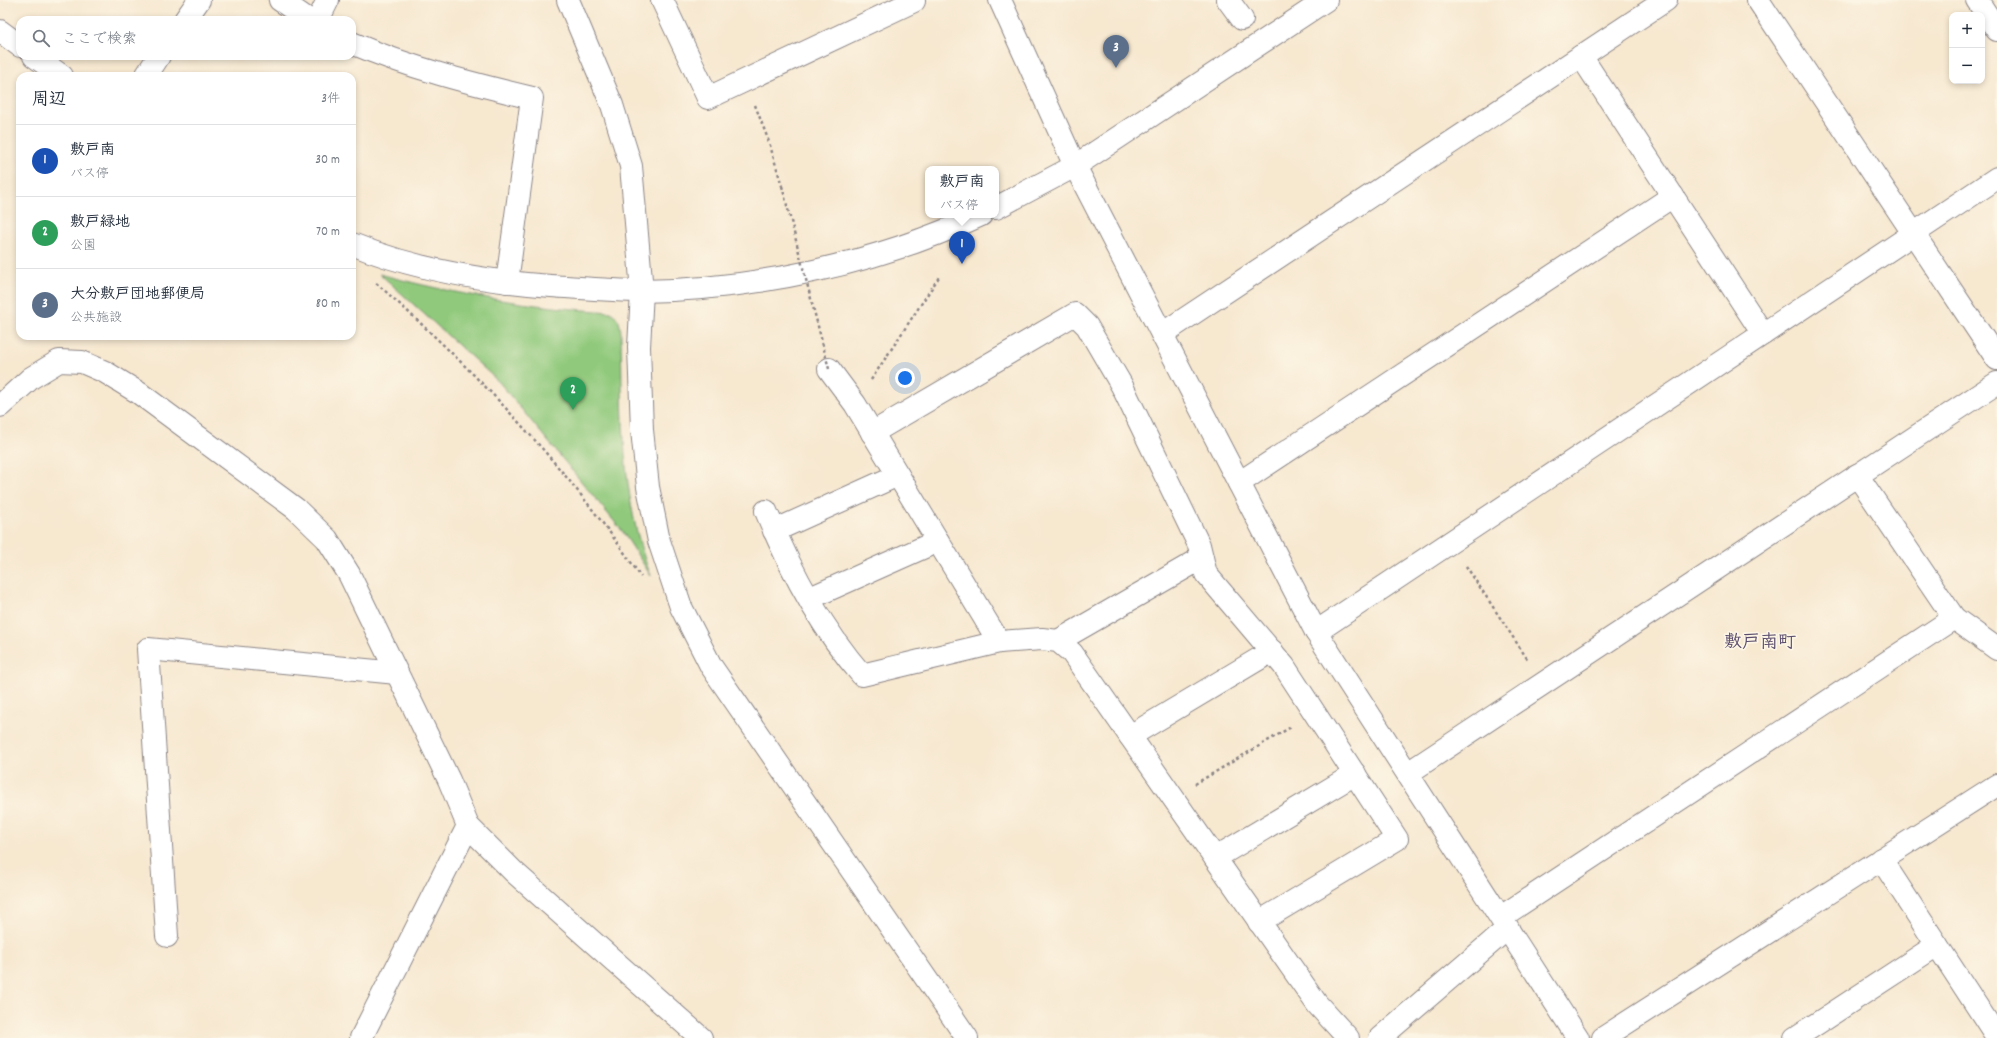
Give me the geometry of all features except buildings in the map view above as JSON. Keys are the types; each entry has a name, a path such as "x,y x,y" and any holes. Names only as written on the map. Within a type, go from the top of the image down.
{"street":[{"path":"188,16 199,0"},
{"path":"280,0 303,16"},
{"path":"320,16 328,0"},
{"path":"568,0 612,105 631,166 642,291 639,347 642,430 648,487 659,541 681,607 711,666 967,1038"},
{"path":"662,0 708,98 914,1"},
{"path":"1000,0 1075,166 1316,632 1578,1038"},
{"path":"1228,0 1242,19"},
{"path":"999,206 1075,166 1326,0"},
{"path":"1162,334 1666,0"},
{"path":"1758,0 1997,359"},
{"path":"1977,0 1997,30"},
{"path":"0,31 16,43"},
{"path":"356,45 410,66 532,98 507,282"},
{"path":"1581,56 1763,334"},
{"path":"40,60 56,72"},
{"path":"149,72 157,60"},
{"path":"1316,632 1997,178"},
{"path":"1239,483 1673,196"},
{"path":"356,246 378,254 448,272 507,282 642,291 778,279 819,270 907,245 974,218"},
{"path":"872,433 1075,314 1086,326 1122,386 1199,544 1206,574 1284,666 1397,839 1259,922"},
{"path":"0,406 31,378 59,361 82,362 106,372 139,393 296,509 327,539 349,574 448,780 468,826 514,872 701,1038"},
{"path":"829,369 855,404 999,642"},
{"path":"1408,773 1997,384"},
{"path":"898,476 770,521 799,583 846,656 862,675 999,642 1042,639 1058,641 1072,653 1316,1004 1348,1038"},
{"path":"1858,476 1954,618 1997,649"},
{"path":"810,598 938,541"},
{"path":"1058,641 1202,558"},
{"path":"1380,1038 1504,923 1954,618"},
{"path":"167,936 148,649 397,673"},
{"path":"1130,736 1272,651"},
{"path":"1215,858 1355,774"},
{"path":"1603,1038 1997,785"},
{"path":"361,1038 468,826"},
{"path":"1881,859 1997,1037"},
{"path":"1798,1037 1937,945"}],"path":[{"path":"744,81 769,142 782,186 829,369"},
{"path":"855,404 939,277"},
{"path":"371,280 468,369 538,444 614,537 645,584"},
{"path":"1450,542 1543,684"},
{"path":"1173,797 1315,712"}],"green space":[{"path":"380,274 465,294 553,307 611,312 616,316 620,324 621,333 623,425 628,486 641,547 651,576 623,532 499,382"}],"place":[{"name":"大分敷戸団地郵便局","path":"1116,68"},
{"name":"敷戸南","path":"962,264"},
{"name":"敷戸緑地","path":"573,410"}],"district":[{"name":"敷戸南町","path":"1760,643"}]}
